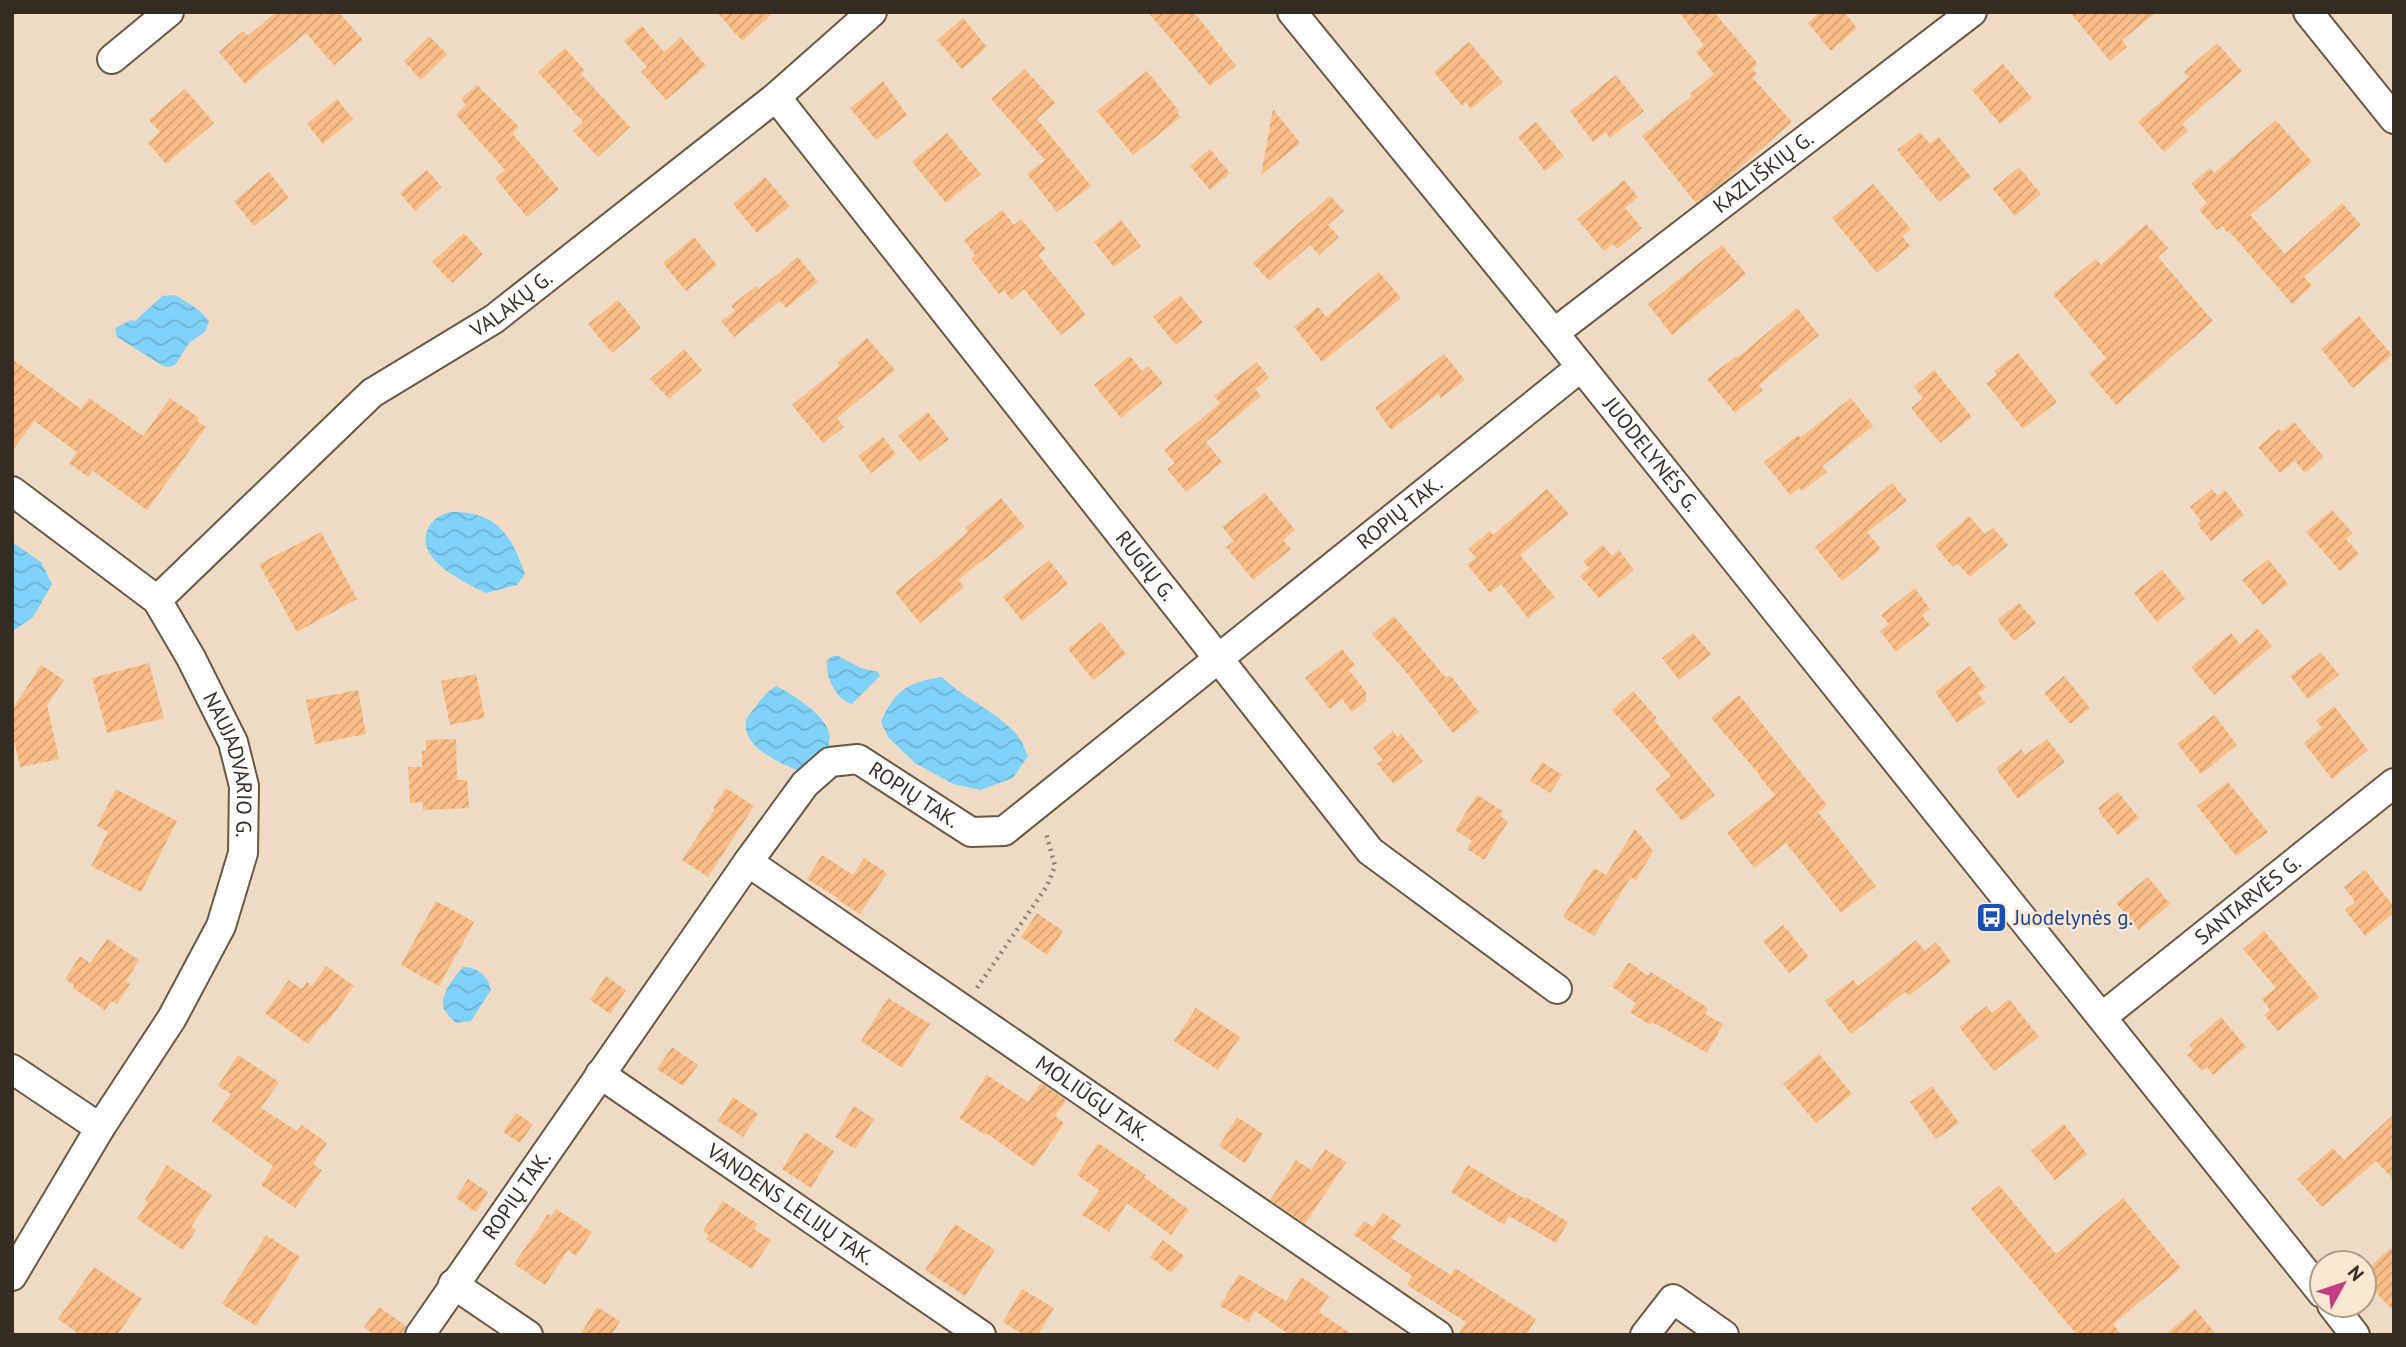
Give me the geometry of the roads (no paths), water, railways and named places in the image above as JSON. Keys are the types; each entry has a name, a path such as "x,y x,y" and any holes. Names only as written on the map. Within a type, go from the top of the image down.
{"street":[{"path":"113,59 169,12"},
{"name":"VALAKŲ G.","path":"157,600 372,393 494,319 776,97 872,12"},
{"name":"JUODELYNĖS G.","path":"1292,12 1554,333 2308,1275"},
{"name":"KAZLIŠKIŲ G.","path":"1554,333 1972,12"},
{"path":"2308,12 2394,119"},
{"name":"RUGIŲ G.","path":"776,97 1370,851 1557,989"},
{"name":"ROPIŲ TAK.","path":"420,1335 748,862 805,784 830,762 859,759 971,832 1004,831 1581,367"},
{"name":"NAUJADVARIO G.","path":"12,491 157,600 191,658 233,742 244,786 243,853 221,926 172,1018 100,1128 12,1276"},
{"name":"SANTARVĖS G.","path":"2102,1017 2394,783"},
{"name":"MOLIŪGŲ TAK.","path":"748,862 1438,1335"},
{"path":"12,1069 100,1128"},
{"name":"VANDENS LELIJŲ TAK.","path":"600,1074 981,1335"},
{"path":"453,1284 527,1335"},
{"path":"1645,1335 1673,1299 1724,1335"}],"water":[{"path":"175,295 199,310 209,321 205,332 189,343 175,365 170,367 163,366 117,337 115,328 131,320 135,321 162,296"},
{"path":"451,512 480,516 500,528 514,547 525,574 517,585 486,593 445,570 436,561 426,542 427,531 436,518"},
{"path":"12,542 41,562 52,584 33,617 13,631"},
{"path":"833,656 878,672 880,676 852,704 841,698 830,680 827,660"},
{"path":"942,677 1000,719 1019,738 1028,756 1013,778 980,790 953,784 915,763 888,737 881,722 897,695 911,685"},
{"path":"777,686 817,715 826,725 830,736 827,748 817,759 797,770 762,751 748,737 747,718 766,694"},
{"path":"463,967 473,968 481,973 491,990 471,1021 456,1023 443,1004 449,986"}],"place":[{"name":"Juodelynės g.","path":"1991,918"}]}
